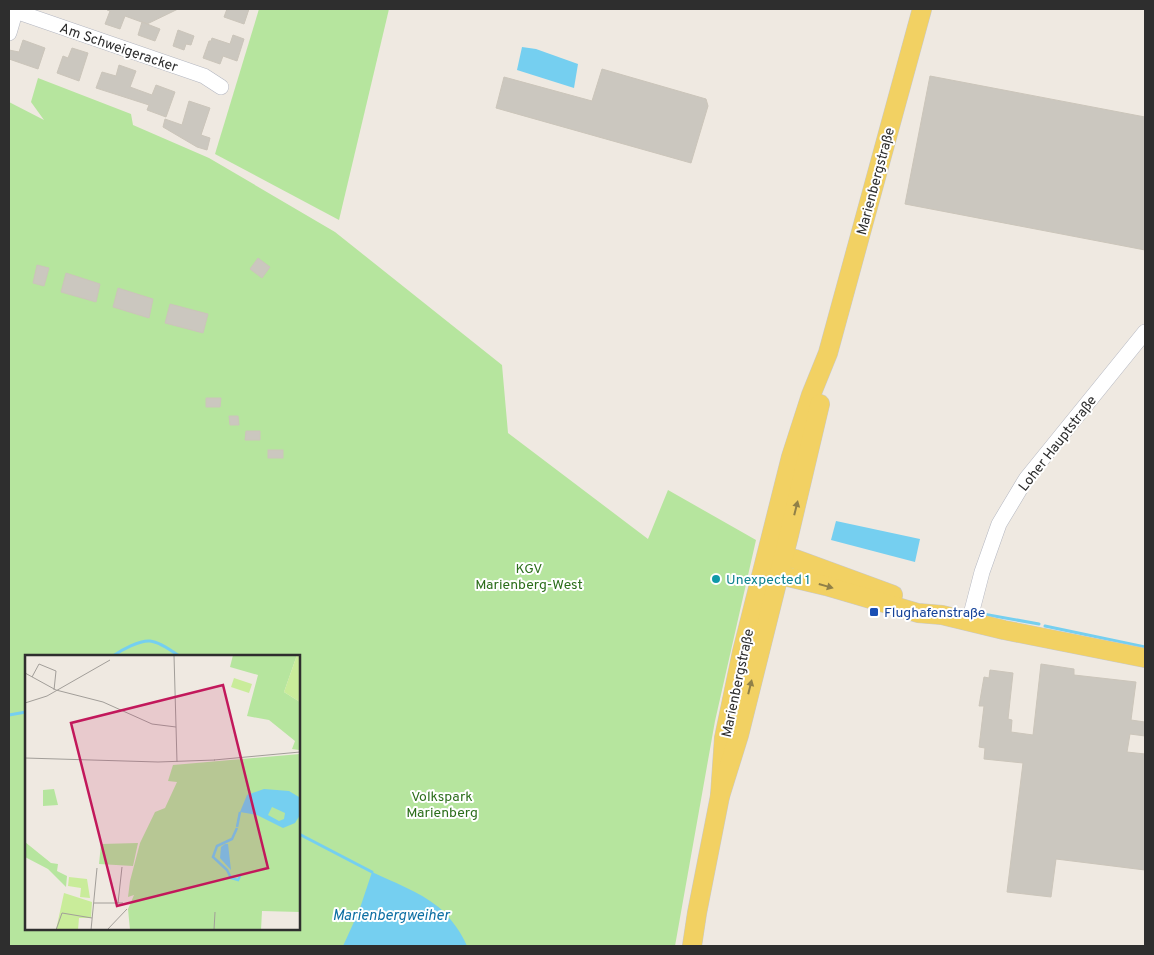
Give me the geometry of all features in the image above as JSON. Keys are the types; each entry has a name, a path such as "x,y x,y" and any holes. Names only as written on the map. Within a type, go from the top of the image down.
{"main road":[{"name":"Marienbergstraße","path":"692,946 720,796 738,735 773,564 821,398 828,353 922,9"},
{"path":"773,564 826,586 918,613 942,615 1145,658"}],"street":[{"path":"9,33 15,10"},
{"name":"Am Schweigeracker","path":"15,10 204,76 221,88"},
{"name":"Loher Hauptstraße","path":"970,622 982,572 999,524 1022,486 1145,332"}],"green space":[{"path":"259,9 389,9 339,220 215,154"},
{"path":"38,78 131,114 133,125 209,158 335,232 502,365 508,433 648,539 668,490 756,540 715,721 675,946 9,946 9,102 44,120 31,102"}],"water":[{"path":"522,47 536,49 578,64 574,88 517,70"},
{"path":"836,521 920,539 915,562 831,540"},
{"name":"Marienbergweiher","path":"372,872 414,891 437,906 454,924 467,946 343,946 359,911"}],"building":[{"path":"107,9 178,9 147,24 125,16 120,29 105,24 110,11"},
{"path":"227,9 249,9 244,24 224,17"},
{"path":"142,22 160,29 155,41 138,35"},
{"path":"178,30 194,36 191,45 186,44 184,50 173,46"},
{"path":"233,35 244,39 237,61 223,56 220,64 203,58 209,41 212,38 230,44"},
{"path":"23,40 45,48 38,69 9,59 9,50 19,52"},
{"path":"72,48 88,53 79,81 57,73 63,56 68,58"},
{"path":"119,65 136,71 130,87 152,95 156,85 175,92 166,117 147,110 149,105 96,88 102,72 116,76"},
{"path":"602,69 706,99 708,106 691,163 496,108 504,77 592,101"},
{"path":"930,76 1145,117 1145,250 905,204"},
{"path":"189,101 210,108 201,135 210,138 207,150 197,147 163,127 165,119 182,125"},
{"path":"258,258 270,267 262,278 250,269"},
{"path":"37,265 49,268 44,286 33,283"},
{"path":"66,273 100,284 96,302 61,292"},
{"path":"118,288 153,299 149,318 113,307"},
{"path":"170,304 208,314 203,333 165,323"},
{"path":"206,398 221,398 220,407 206,407"},
{"path":"229,416 238,416 239,425 230,425"},
{"path":"246,431 260,431 260,440 245,440"},
{"path":"268,450 283,450 283,458 268,458"},
{"path":"1041,664 1074,669 1074,675 1136,682 1131,720 1145,722 1145,736 1130,734 1127,752 1145,754 1145,870 1056,859 1051,897 1007,892 1023,763 984,759 985,748 979,747 984,706 979,706 984,677 989,678 990,670 1013,673 1008,719 1012,720 1011,732 1033,735"}],"waterway":[{"path":"983,614 1039,624"},
{"path":"1045,626 1145,647"},
{"path":"115,655 126,648 146,641 162,645 178,655"},
{"path":"9,715 25,712"},
{"path":"300,835 372,872"}],"place":[{"name":"Unexpected 1","path":"716,579"},
{"name":"Flughafenstraße","path":"874,612"}],"park label":[{"name":"KGV Marienberg-West","path":"529,576"},
{"name":"Volkspark Marienberg","path":"442,804"}]}
